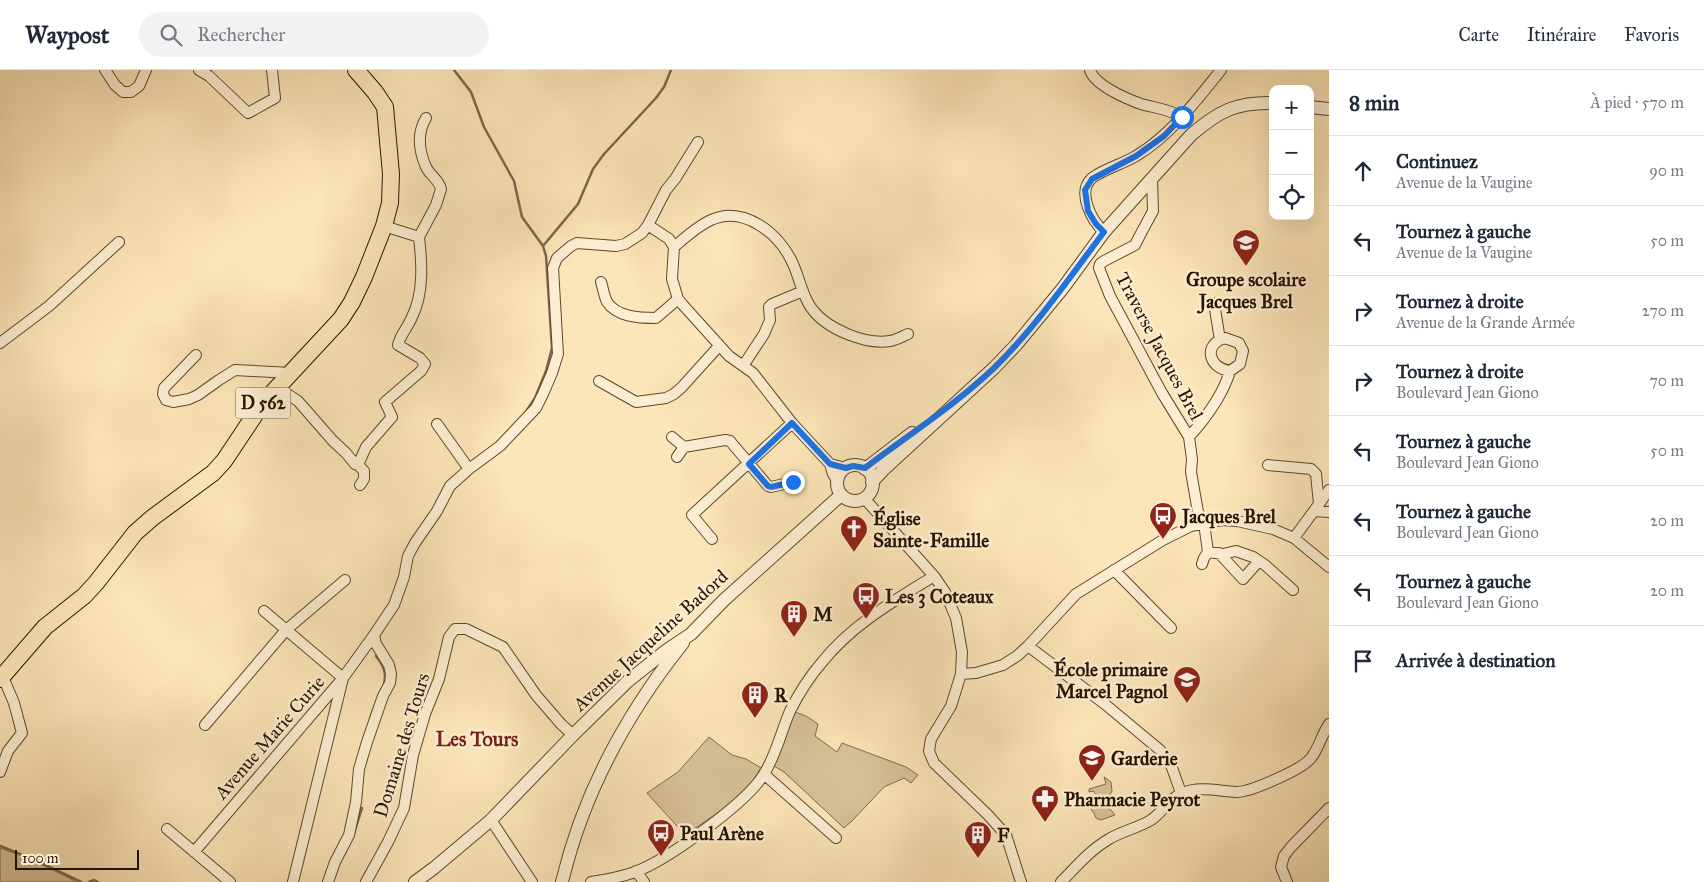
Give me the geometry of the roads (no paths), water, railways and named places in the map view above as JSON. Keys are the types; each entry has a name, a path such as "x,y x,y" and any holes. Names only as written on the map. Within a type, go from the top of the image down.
{"main road":[{"name":"D 562","path":"1,678 45,627 84,596 135,533 152,518 213,473 224,461 262,404 341,319 352,302 384,226 390,202 391,174 385,106 356,70"}],"street":[{"path":"105,70 115,85 123,92 131,92 139,86 146,70"},
{"path":"199,70 209,76 248,113 274,98 272,70"},
{"path":"1090,70 1095,79 1120,95 1139,103 1173,112 1182,117"},
{"path":"1104,232 1096,224 1088,211 1085,190 1092,179 1136,156 1164,136 1221,70"},
{"path":"872,482 1016,345 1057,296 1104,232 1191,135 1224,111 1240,105 1269,103"},
{"path":"1314,107 1329,109"},
{"path":"358,465 366,447 392,417 385,402 421,371 425,364 420,358 398,345 413,316 419,294 422,265 419,237 436,204 441,189 436,177 426,168 419,138 426,118"},
{"path":"292,882 343,678 394,605 404,577 408,556 437,512 450,486 500,446 536,408 552,373 558,354 552,278 554,263 571,246 583,243 608,247 616,246 625,244 642,233 666,190 698,142"},
{"name":"Traverse Jacques Brel","path":"1152,179 1153,211 1135,245 1104,261 1100,264 1099,268 1110,296 1162,393 1189,437 1192,459 1191,472 1198,512 1204,523 1213,552"},
{"path":"674,247 711,219 741,216 764,228 785,249 793,263 806,301 821,320 845,333 879,341 891,341 908,334"},
{"path":"648,225 669,239 674,247 672,279 678,298 719,346 729,356 753,373 792,423 830,464 837,480"},
{"path":"384,226 419,237"},
{"path":"0,343 49,306 119,242"},
{"path":"601,282 606,300 614,310 635,316 656,318 678,298"},
{"path":"743,366 764,334 770,320 769,307 803,291"},
{"path":"1214,303 1220,340"},
{"path":"1189,437 1202,422 1222,390 1230,371 1240,364 1243,351 1239,344 1230,339 1220,340 1211,350 1211,360 1216,366 1230,371"},
{"path":"599,381 636,402 666,398 682,387 719,346"},
{"path":"196,355 164,388 163,394 166,400 173,402 189,399 235,370 291,373"},
{"path":"278,388 298,401 333,441 364,471 364,479 360,485"},
{"path":"865,468 957,401"},
{"path":"712,539 692,515 792,423"},
{"path":"437,424 469,469"},
{"path":"672,437 684,447"},
{"path":"677,457 684,447 725,440 730,441 768,486 793,482"},
{"path":"830,464 846,468"},
{"path":"1268,465 1311,469 1316,474 1317,507"},
{"path":"853,466 865,468 869,472 872,482 871,491 864,498 850,501 841,495 837,485 839,475 846,468 853,466"},
{"path":"1294,538 1329,490"},
{"name":"Avenue Jacqueline Badord","path":"415,882 491,820 572,734 628,681 667,650 691,634 724,600 841,495"},
{"path":"864,498 934,576 945,592 956,618 962,652 961,674 950,706 932,739 930,751 934,763 988,815 1006,836 1021,882"},
{"path":"1317,507 1329,512"},
{"path":"961,674 976,673 1004,665 1028,646 1076,594 1183,529 1222,520 1237,521 1273,529 1294,538 1329,567"},
{"path":"1202,564 1204,558 1213,552 1236,551 1259,561 1292,590"},
{"path":"1213,552 1243,579 1259,561"},
{"path":"1114,570 1170,628"},
{"path":"591,882 636,871 669,853 717,819 742,798 764,774 794,704 802,689 824,660 857,626 934,576"},
{"path":"205,725 286,630 346,580"},
{"name":"Avenue Marie Curie","path":"194,852 343,678 264,611"},
{"name":"Domaine des Tours","path":"366,882 404,808 413,755 425,714 439,680 449,636 456,629 466,629 503,647 536,695 572,734"},
{"path":"562,882 578,828 600,773 655,681 691,634"},
{"path":"328,882 335,862 349,835 356,802 359,769 383,696 390,683 389,665 371,638"},
{"path":"1028,646 1106,705 1160,750 1171,765 1181,793"},
{"path":"0,772 8,751 22,732 14,704 1,678"},
{"path":"1061,882 1086,856 1117,835 1152,819 1174,796 1190,790 1202,789 1240,792 1289,773 1304,765 1312,757 1329,724"},
{"path":"764,774 836,838"},
{"path":"1287,882 1281,867 1284,856 1329,808"},
{"path":"491,820 532,882"},
{"path":"167,829 226,881"},
{"path":"636,871 644,882"}],"waterway":[{"path":"454,70 471,92 484,127 514,181 522,217 543,246 546,256 552,348 546,371 535,398 525,413"},
{"path":"543,246 578,204 593,169 604,154 656,98 664,87 671,70"},
{"path":"376,656 384,669 384,684"},
{"path":"371,716 376,703"},
{"path":"354,833 362,808"},
{"path":"0,846 81,882"},
{"path":"89,882 94,880 98,882"}],"place":[{"name":"Groupe scolaire Jacques Brel","path":"1246,267"},
{"name":"Jacques Brel","path":"1163,540"},
{"name":"Église Sainte-Famille","path":"854,553"},
{"name":"Les 3 Coteaux","path":"866,620"},
{"name":"M","path":"794,638"},
{"name":"École primaire Marcel Pagnol","path":"1187,704"},
{"name":"R","path":"755,719"},
{"name":"Garderie","path":"1092,782"},
{"name":"Pharmacie Peyrot","path":"1045,823"},
{"name":"Paul Arène","path":"661,857"},
{"name":"F","path":"978,859"}],"district":[{"name":"Les Tours","path":"477,739"}]}
